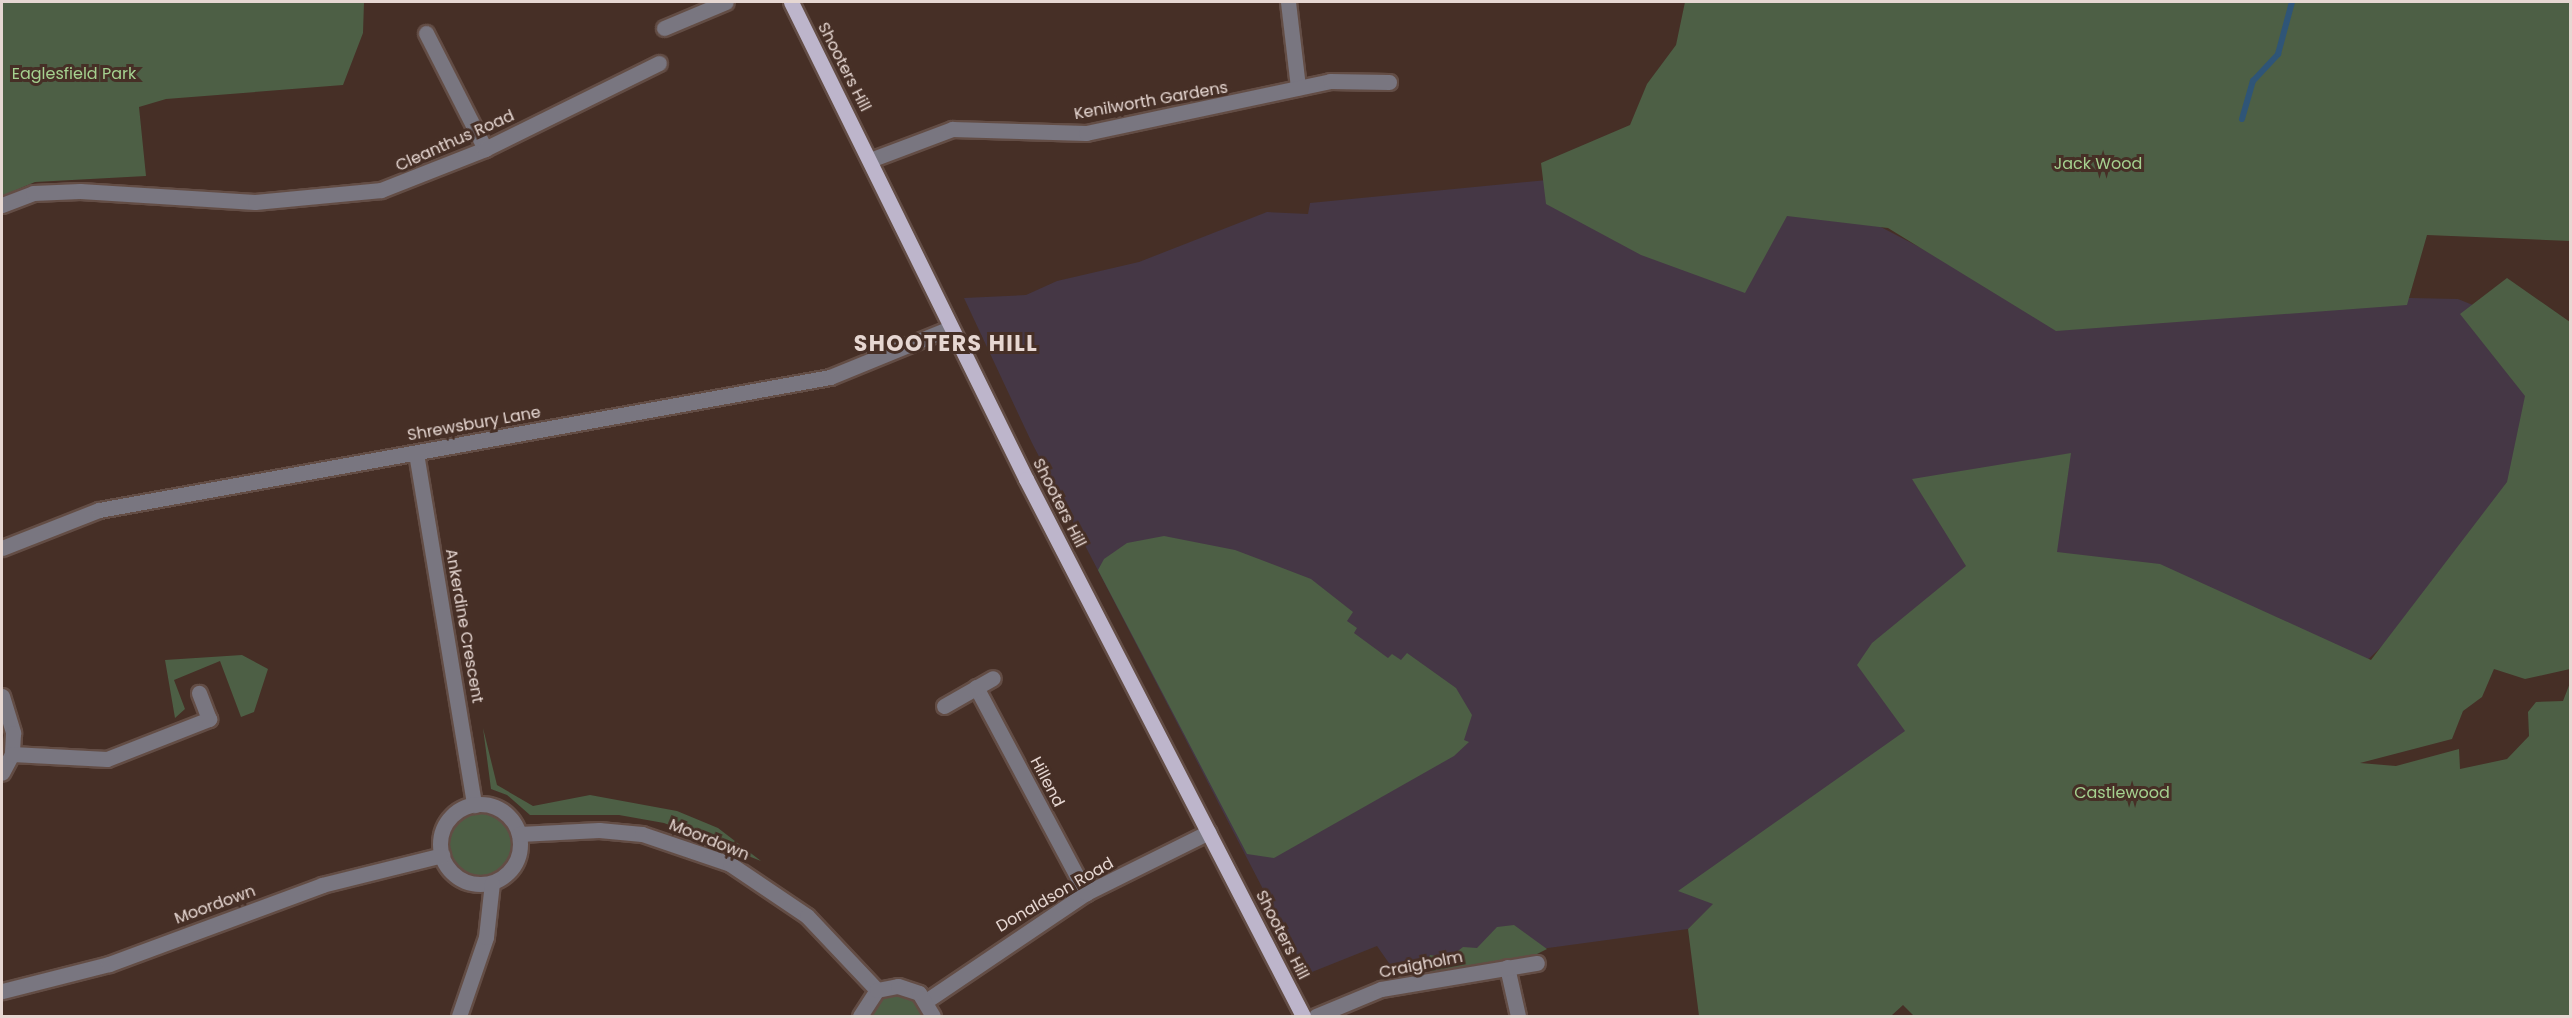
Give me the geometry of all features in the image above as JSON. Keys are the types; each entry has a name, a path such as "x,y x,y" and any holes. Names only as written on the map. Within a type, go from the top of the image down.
{"main road":[{"name":"Shooters Hill","path":"791,2 950,328 1303,1017"}],"street":[{"path":"664,28 726,2"},
{"path":"1288,2 1298,87"},
{"path":"426,33 486,149"},
{"name":"Cleanthus Road","path":"2,206 33,193 80,191 255,202 342,197 406,184 486,149 659,63"},
{"name":"Kenilworth Gardens","path":"870,160 952,129 1086,133 1330,81 1389,82"},
{"name":"Shrewsbury Lane","path":"2,548 99,510 830,377 950,328"},
{"name":"Ankerdine Crescent","path":"416,453 474,805"},
{"path":"944,706 993,678"},
{"name":"Hillend","path":"976,687 1086,893"},
{"path":"12,754 107,759 209,719 199,693"},
{"path":"2,696 13,733 12,754 2,773"},
{"path":"474,805 497,808 519,834 515,864 492,883 467,882 442,855 447,822 474,805"},
{"name":"Moordown","path":"519,834 599,830 642,834 730,864 807,916 878,990"},
{"name":"Donaldson Road","path":"926,1001 1086,893 1209,832"},
{"name":"Moordown","path":"2,992 109,964 322,885 442,855"},
{"path":"459,1017 486,937 492,883"},
{"name":"Craigholm","path":"1316,1017 1381,989 1537,963"},
{"path":"1507,968 1518,1017"},
{"path":"860,1017 878,990 909,988 926,1001 933,1017"}],"shaded area":[{"path":"1752,160 2000,289 2144,323 2363,297 2458,299 2502,317 2554,449 2432,599 2358,669 1714,904 1688,929 1393,969 1377,946 1307,974 1032,443 964,298 1026,295 1057,281 1139,262 1267,212 1308,214 1310,203"}],"green space":[{"name":"Eaglesfield Park","path":"2,2 364,2 363,33 343,85 166,99 139,107 146,176 35,182 2,196"},
{"name":"Jack Wood","path":"1685,2 2570,2 2570,241 2427,235 2407,305 2056,331 1888,228 1787,216 1745,293 1641,255 1546,204 1541,163 1630,125 1647,84 1676,45"},
{"name":"Castlewood","path":"2507,278 2570,322 2570,669 2525,679 2494,669 2482,697 2463,711 2452,739 2360,763 2396,766 2459,749 2460,769 2507,759 2529,736 2528,712 2536,702 2563,701 2570,683 2570,1016 1914,1016 1903,1005 1891,1016 1699,1016 1688,929 1713,904 1678,891 1905,731 1857,665 1872,643 1966,566 1912,479 2071,453 2057,552 2160,564 2371,660 2507,482 2525,396 2460,314"},
{"path":"1164,536 1235,550 1311,579 1353,612 1347,621 1357,628 1354,633 1388,658 1392,654 1401,660 1407,653 1456,688 1472,715 1464,740 1469,742 1454,756 1274,858 1247,854 1098,570 1104,559 1127,543"},
{"path":"242,655 268,669 254,712 241,717 220,661 174,680 185,709 175,718 165,660"},
{"path":"483,728 497,785 533,806 590,795 677,811 718,828 761,861 664,823 619,815 530,815 507,795 491,789"},
{"path":"481,812 493,814 504,821 511,832 513,844 511,856 504,867 493,874 481,876 469,874 458,867 451,856 449,844 451,832 458,821 469,814"},
{"path":"1514,925 1547,949 1527,959 1432,973 1425,967 1430,955 1449,958 1463,947 1477,948 1497,927"},
{"path":"896,993 914,998 925,1016 868,1016 879,1000"}],"waterway":[{"path":"2242,119 2253,81 2278,54 2292,2"}],"district":[{"name":"SHOOTERS HILL","path":"946,344"}]}
